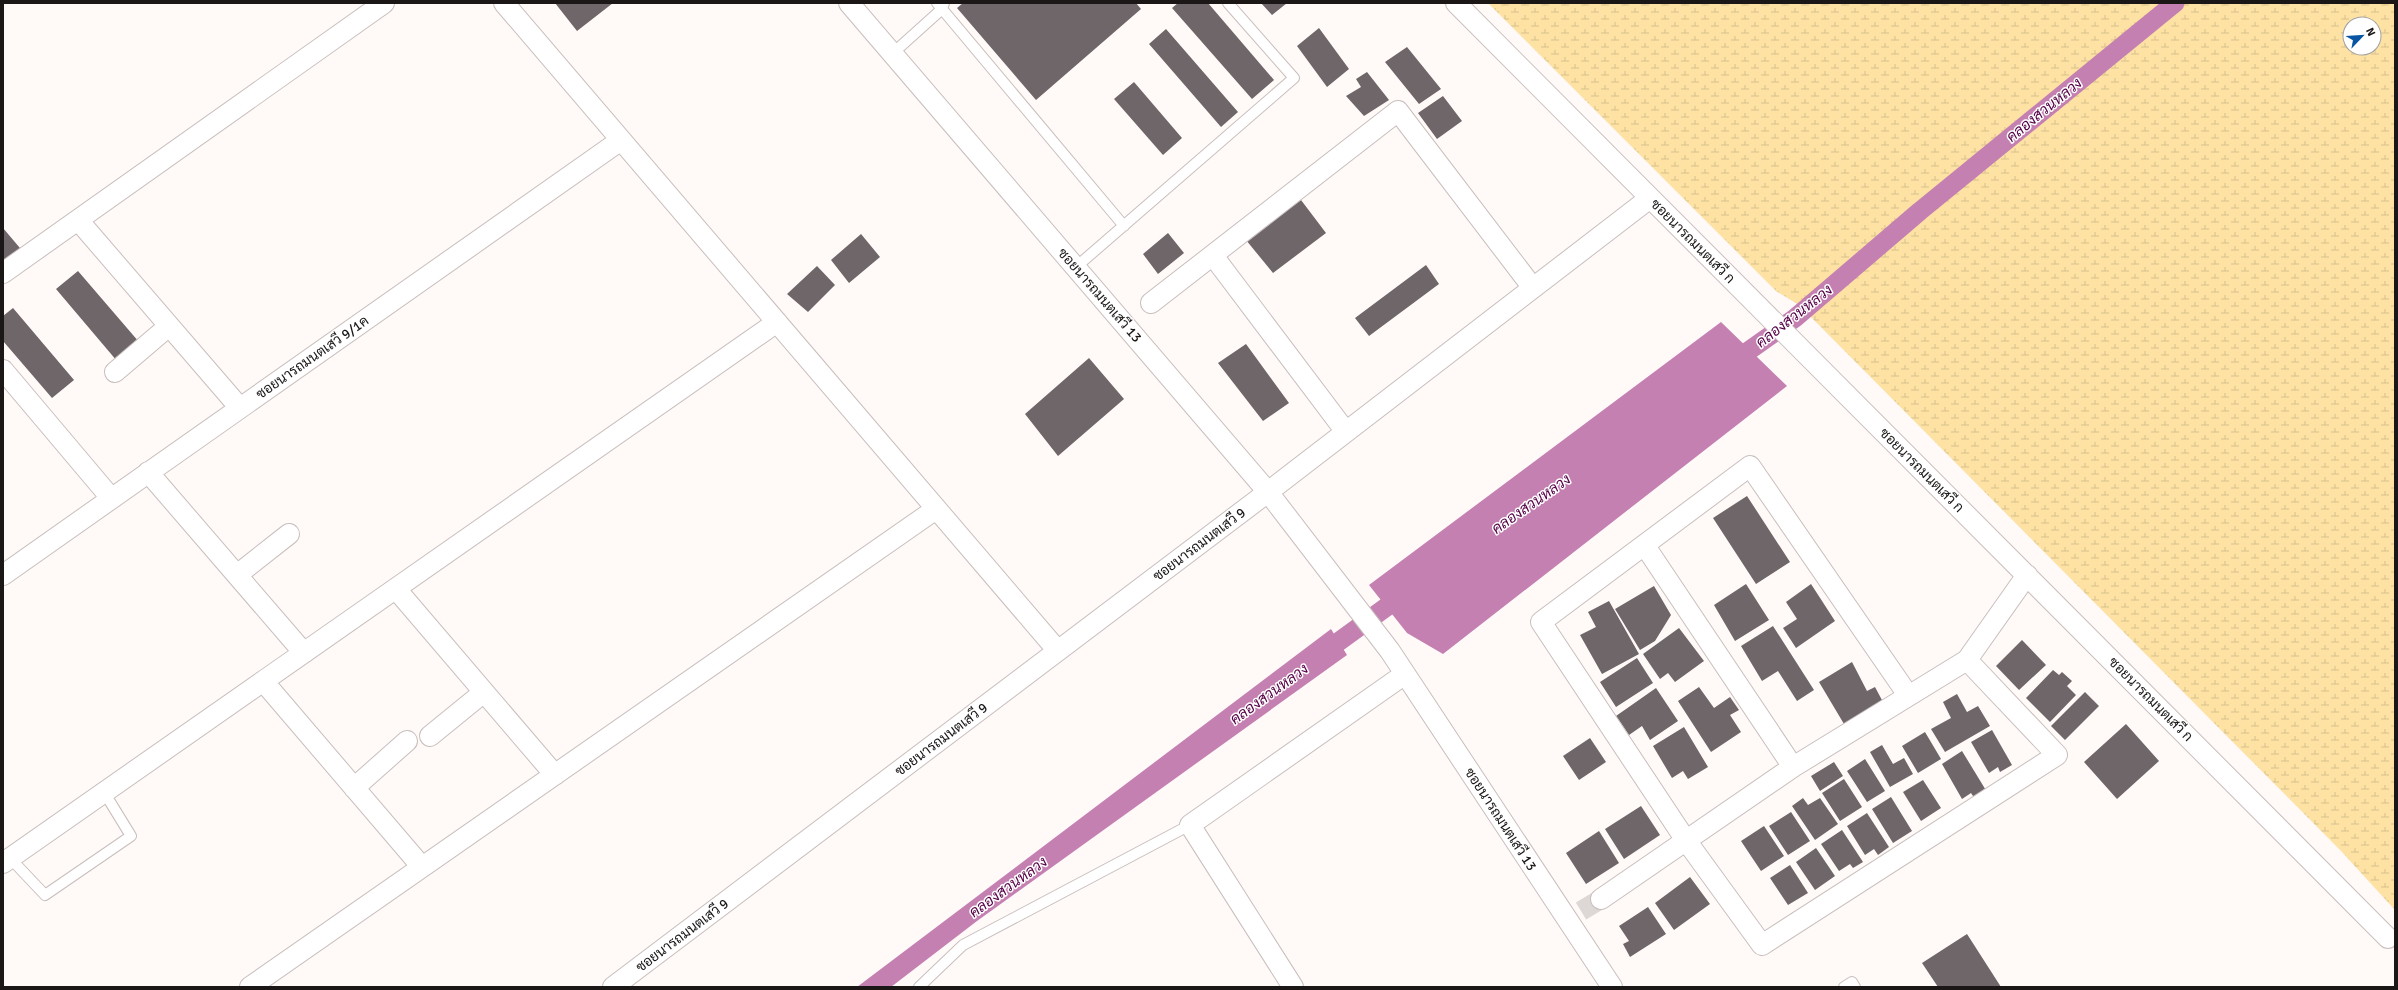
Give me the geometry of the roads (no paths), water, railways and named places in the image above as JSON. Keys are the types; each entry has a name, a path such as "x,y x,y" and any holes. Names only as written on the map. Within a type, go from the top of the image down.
{"street":[{"path":"3,273 384,3"},
{"path":"504,3 1058,651"},
{"name":"ซอยนารถมนตเสวี 13","path":"849,3 1268,492 1390,651 1575,916 1612,987"},
{"name":"ซอยนารถมนตเสวี ก","path":"1456,3 1743,291 1820,366 2388,938"},
{"path":"1151,304 1214,257 1398,111 1533,288"},
{"name":"ซอยนารถมนตเสวี 9/1ค","path":"3,575 621,140"},
{"name":"ซอยนารถมนตเสวี 9","path":"613,987 1268,492 1650,198"},
{"path":"78,220 240,408"},
{"path":"1214,257 1346,432"},
{"path":"6,860 777,322"},
{"path":"114,372 169,326"},
{"path":"3,370 111,498"},
{"path":"1908,695 1750,466 1645,546 1541,622 1685,840 1762,945 2057,755 1967,660"},
{"path":"148,472 304,653"},
{"path":"250,987 936,509"},
{"path":"237,575 289,534"},
{"path":"1645,546 1793,767"},
{"path":"1601,899 1793,767 1967,660 2027,574"},
{"path":"396,589 555,775"},
{"path":"1286,984 1190,826 1406,674"},
{"path":"263,681 422,867"},
{"path":"430,736 484,692"},
{"path":"354,788 407,741"}],"lane":[{"path":"1076,267 1294,78 1228,3"},
{"path":"892,54 941,5 1124,226"},
{"path":"6,860 45,895 130,836 104,792"},
{"path":"919,987 962,945 1190,826"},
{"path":"1844,987 1852,982 1855,987"}],"water":[{"path":"1721,322 1787,386 1443,654 1407,633 1369,585"},
{"path":"1331,629 1347,655 977,921 891,987 857,987"}],"waterway":[{"name":"คลองสวนหลวง","path":"1730,364 1795,318 1920,211 2175,3"},
{"name":"คลองสวนหลวง","path":"1319,656 1407,592"}],"tunnel":[{"path":"1581,911 1601,899"}]}
